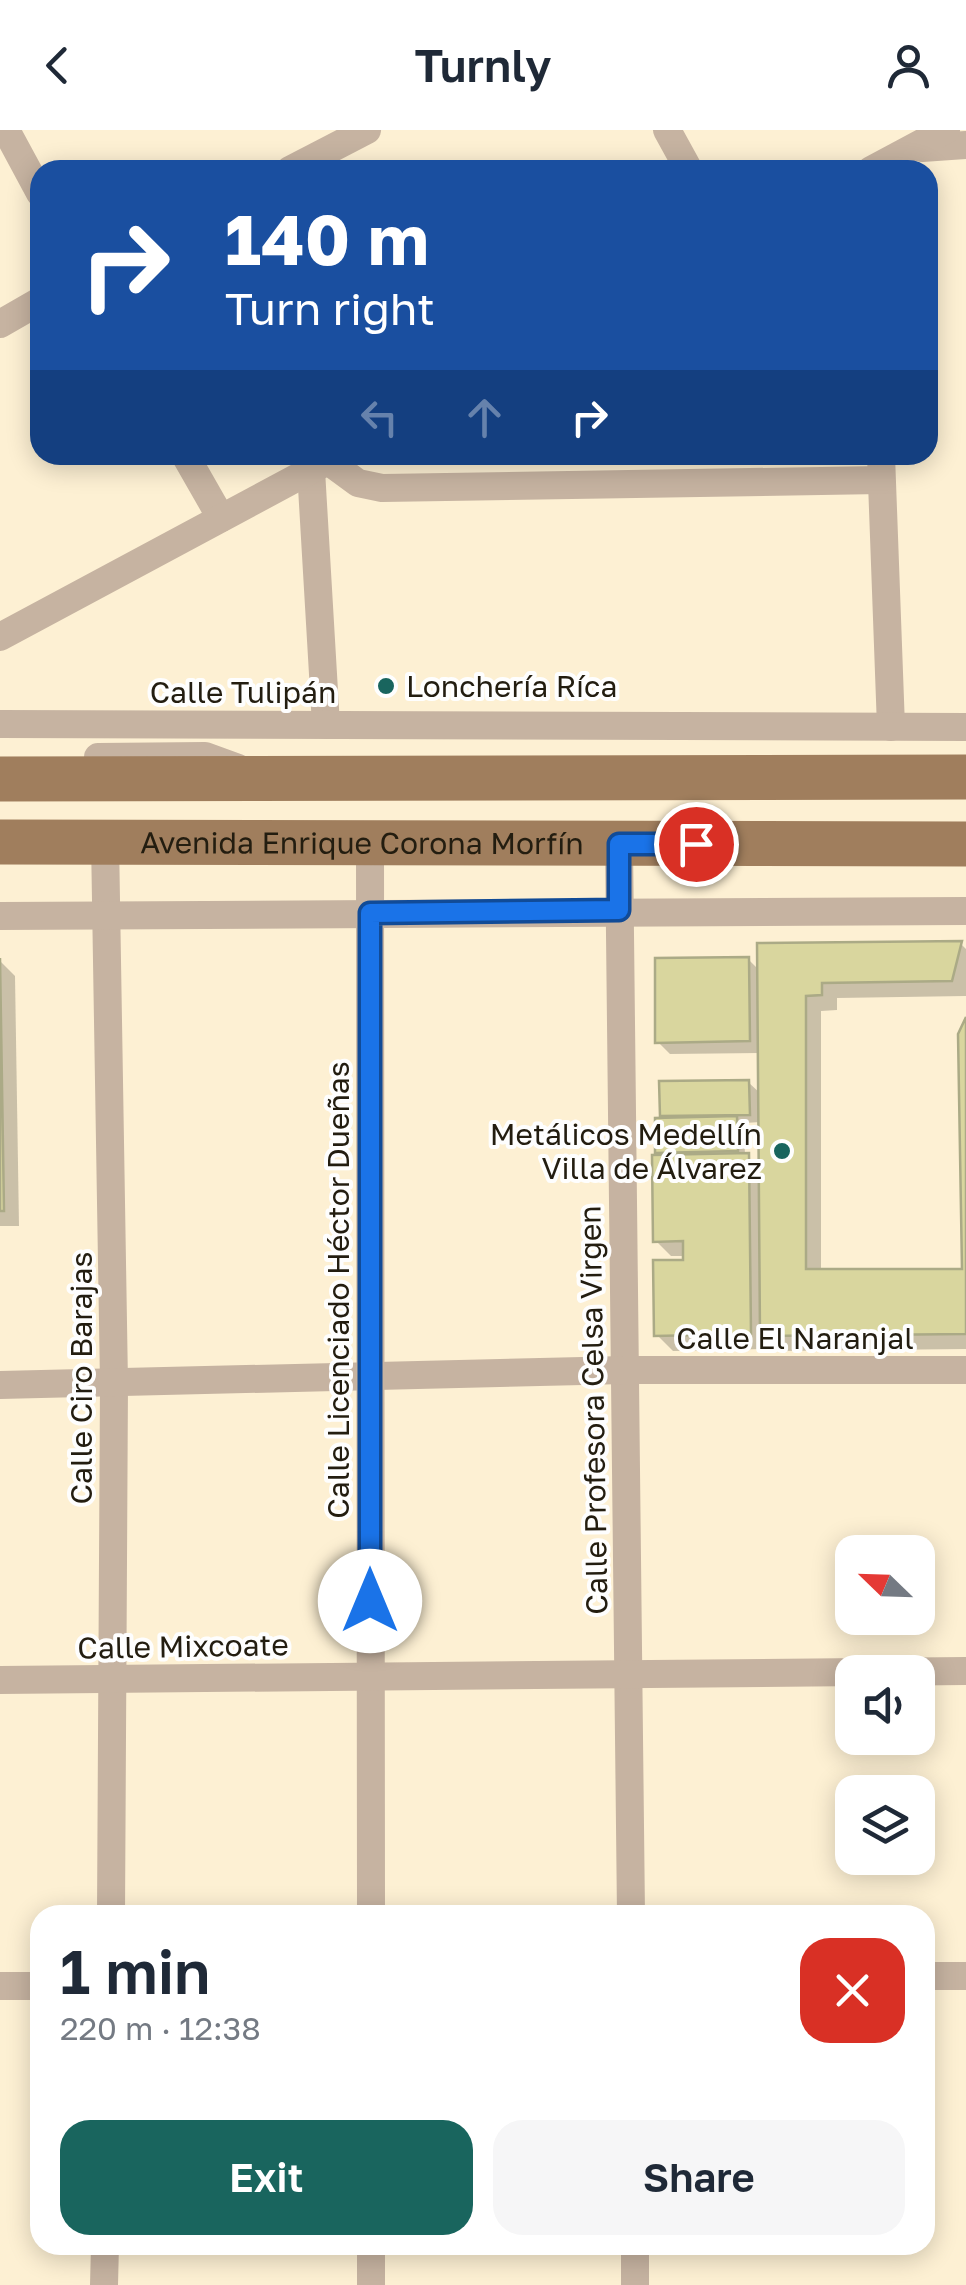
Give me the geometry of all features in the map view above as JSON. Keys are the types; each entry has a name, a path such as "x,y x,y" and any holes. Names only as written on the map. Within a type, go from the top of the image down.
{"main road":[{"path":"0,780 966,778"},
{"name":"Avenida Enrique Corona Morfín","path":"0,842 966,844"}],"street":[{"path":"6,130 30,174"},
{"path":"309,160 367,130"},
{"path":"667,130 684,160"},
{"path":"891,160 946,130"},
{"path":"910,149 966,145"},
{"path":"0,324 30,308"},
{"path":"192,465 221,518"},
{"path":"0,637 320,465"},
{"path":"326,465 326,725"},
{"path":"331,465 358,482 382,488 881,467 891,727"},
{"name":"Calle Tulipán","path":"0,724 966,727"},
{"path":"0,758 206,756 263,777"},
{"name":"Calle Ciro Barajas","path":"105,840 110,917 114,1383 111,1905"},
{"name":"Calle Profesora Celsa Virgen","path":"619,844 631,1905"},
{"name":"Calle Licenciado Héctor Dueñas","path":"370,845 370,1905"},
{"path":"0,916 966,911"},
{"name":"Calle El Naranjal","path":"0,1385 625,1370 966,1370"},
{"name":"Calle Mixcoate","path":"0,1680 966,1671"},
{"path":"935,1976 966,1976"},
{"path":"0,1986 30,1986"},
{"path":"104,2285 105,2255"},
{"path":"371,2255 371,2285"},
{"path":"635,2255 635,2285"}],"building":[{"name":"Metálicos Medellín Villa de Álvarez","path":"962,941 952,981 822,983 822,995 806,996 806,1269 962,1269 958,1034 966,1017 966,1334 760,1336 757,943"},
{"path":"749,957 750,1041 655,1043 655,958"},
{"path":"0,958 4,1211 0,1211"},
{"path":"749,1080 750,1115 660,1116 659,1081"},
{"path":"737,1116 738,1151 655,1153 655,1118"},
{"path":"749,1153 751,1334 654,1336 653,1260 683,1260 683,1241 653,1242 652,1155"}],"place":[{"name":"Lonchería Ríca","path":"386,686"},
{"name":"Metálicos Medellín Villa de Álvarez","path":"782,1151"}],"route":[{"path":"370,1601 370,913 619,910 619,844 696,844"}]}
